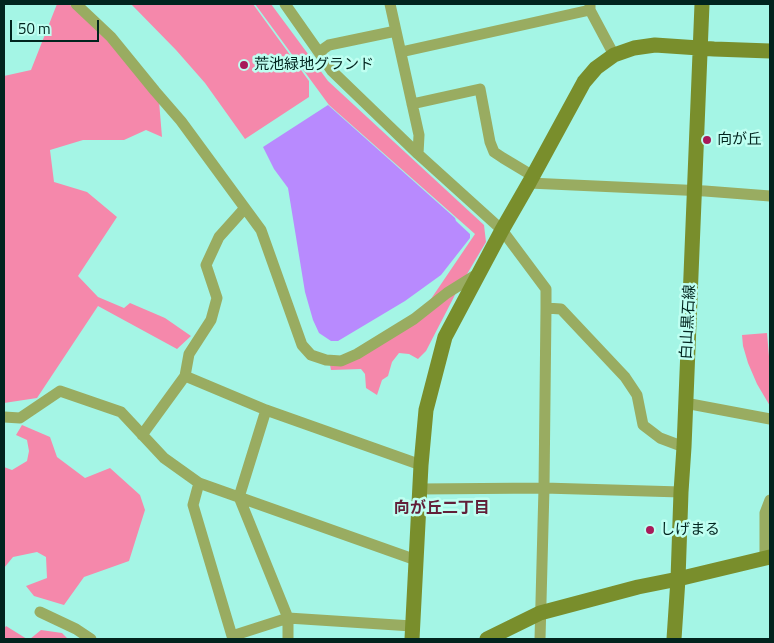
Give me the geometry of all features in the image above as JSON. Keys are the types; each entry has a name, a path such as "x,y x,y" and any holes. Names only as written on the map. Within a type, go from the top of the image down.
{"street":[{"path":"76,4 111,37 181,121 261,230 302,345 312,355 326,360 341,361 357,354 414,319 446,293 479,273"},
{"path":"285,4 332,71 418,154 502,230 546,289 540,639"},
{"path":"390,4 419,135 418,154"},
{"name":"白山黒石線","path":"674,639 684,447 702,4"},
{"path":"401,52 590,7 614,55"},
{"path":"318,52 329,45 396,31"},
{"path":"199,483 193,504 233,637 288,618 412,633 421,465 426,410 445,337 584,82 596,68 614,55 634,48 655,45 770,51"},
{"path":"412,104 480,90 490,142 494,152 531,179 770,196"},
{"path":"142,435 185,376 189,354 211,320 217,298 206,265 219,237 244,208"},
{"path":"546,308 561,309 626,377 637,395 643,425 660,438 684,447"},
{"path":"185,376 266,410 421,465"},
{"path":"4,417 20,418 60,391 121,412 164,458 199,483 416,560"},
{"path":"685,403 770,419"},
{"path":"266,410 239,497 288,618 288,639"},
{"path":"420,489 544,488 681,492"},
{"path":"487,639 540,613 638,587 768,558 765,513 770,500"},
{"path":"40,612 76,629 91,639"}],"shaded area":[{"path":"57,4 69,4 111,44 159,101 162,137 146,130 124,140 83,140 50,150 54,182 87,192 117,217 78,276 98,297 124,308 130,303 165,318 191,336 177,349 98,306 37,398 4,403 4,76 31,70"},
{"name":"荒池緑地グランド","path":"131,4 253,4 309,81 309,97 245,139 205,83"},
{"path":"255,4 271,4 328,81 484,225 486,242 457,291 426,351 418,359 409,354 399,353 392,362 388,376 382,380 377,395 366,388 365,374 361,369 331,370 330,365 416,321 475,234 329,105"},
{"path":"328,105 455,218 470,234 470,238 441,275 405,301 338,341 331,341 319,333 313,320 305,292 288,188 274,169 263,147"},
{"path":"767,333 770,368 770,406 757,384 748,363 742,335"},
{"path":"22,425 50,437 57,457 85,478 110,468 140,495 145,510 129,561 84,577 64,605 34,596 26,586 47,578 46,557 37,552 13,557 4,568 4,467 12,470 27,461 29,451 27,440 16,435"},
{"path":"6,626 27,639 4,639 4,629"},
{"path":"41,630 62,633 68,639 30,639"}],"place":[{"name":"荒池緑地グランド","path":"244,65"},
{"name":"向が丘","path":"707,140"},
{"name":"しげまる","path":"650,530"}],"district":[{"name":"向が丘二丁目","path":"442,509"}]}
